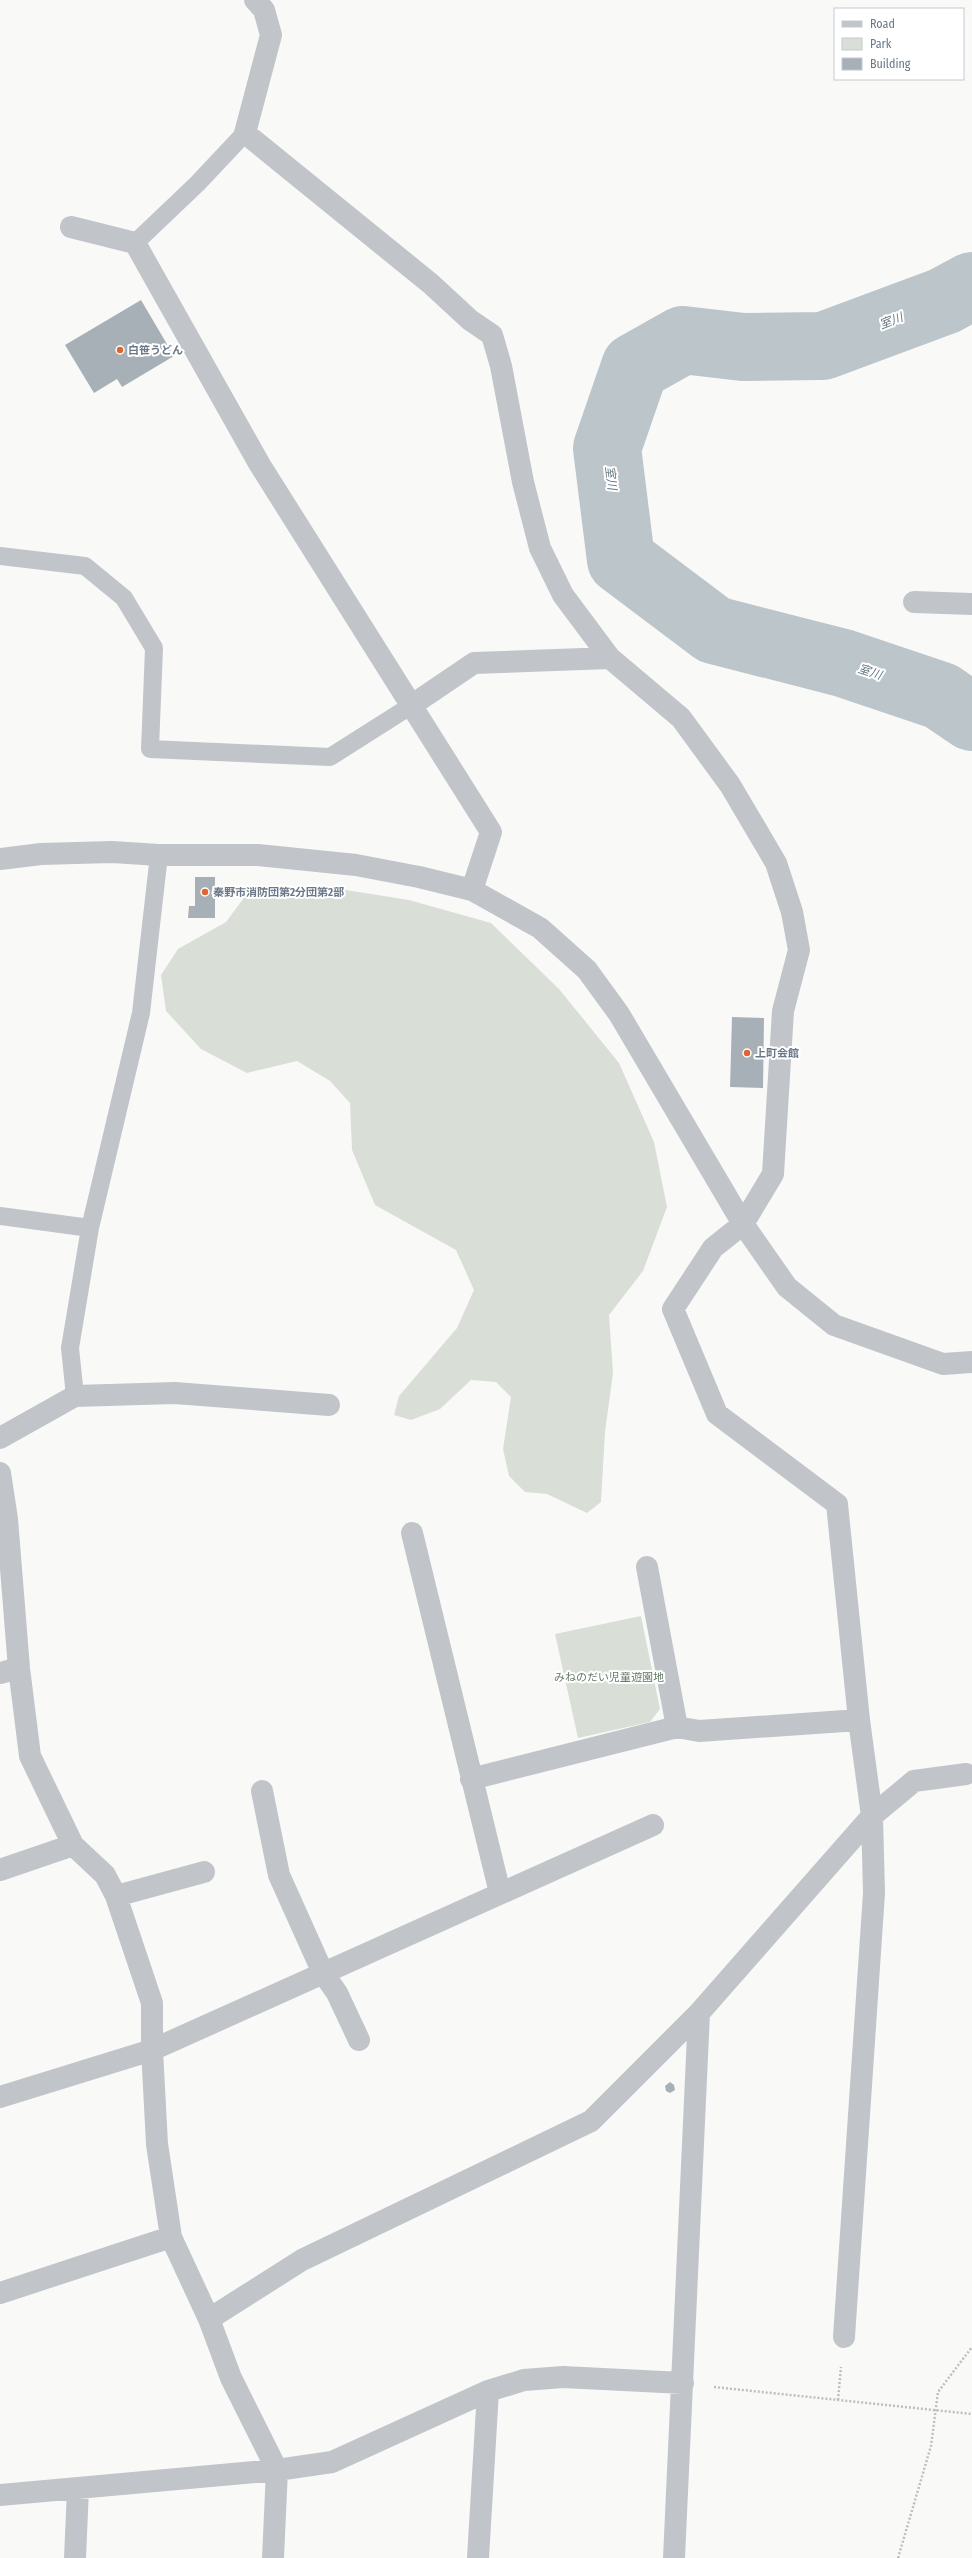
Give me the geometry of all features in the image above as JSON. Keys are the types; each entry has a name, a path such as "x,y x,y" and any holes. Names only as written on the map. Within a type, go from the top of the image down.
{"street":[{"path":"256,0 264,10 271,35 245,134 430,284 470,320 492,335 502,366 523,482 540,548 563,595 610,658 681,718 730,785 776,863 792,912 799,950 783,1012 774,1174 743,1224 713,1248 673,1309 717,1414 837,1504 859,1720 872,1816 874,1893 844,2337"},
{"path":"71,227 135,242 260,465 491,832 472,890"},
{"path":"914,602 972,604"},
{"path":"412,705 474,663 610,658"},
{"path":"0,859 41,854 112,852 159,855 258,855 356,865 419,877 472,890 540,928 587,970 618,1014 743,1224 787,1287 834,1325 943,1364 972,1362"},
{"path":"0,1438 75,1396 175,1393 329,1405"},
{"path":"0,1473 7,1519 9,1670 30,1756 74,1846 105,1875 116,1896 152,2003 152,2050 157,2144 171,2236 208,2319 231,2378 277,2470 273,2558"},
{"path":"412,1533 470,1779 500,1893"},
{"path":"647,1567 677,1727"},
{"path":"470,1779 677,1727 699,1731 859,1720"},
{"path":"208,2319 302,2260 591,2122 699,2013 872,1816 914,1781 966,1774"},
{"path":"262,1791 279,1876 323,1973 337,1993 359,2040"},
{"path":"0,2097 152,2050 653,1825"},
{"path":"0,1870 74,1846"},
{"path":"116,1896 204,1872"},
{"path":"674,2558 699,2013"},
{"path":"0,2293 171,2236"},
{"path":"0,2494 78,2489 277,2470 332,2462 488,2391 524,2380 563,2377 683,2383"},
{"path":"478,2558 488,2391"},
{"path":"75,2558 78,2489"}],"lane":[{"path":"135,242 197,184 245,134"},
{"path":"0,556 85,566 124,598 154,648 150,749 330,757 412,705"},
{"path":"75,1396 70,1348 90,1228 141,1013 159,855"},
{"path":"0,1216 90,1228"}],"path":[{"path":"898,2558 931,2446 938,2392 972,2347"},
{"path":"712,2387 972,2414"}],"green space":[{"path":"252,887 327,887 409,900 491,923 559,989 619,1063 654,1142 667,1207 643,1271 609,1315 613,1373 605,1432 601,1502 587,1513 547,1494 525,1492 509,1476 503,1449 511,1397 496,1382 471,1380 440,1409 411,1420 394,1415 399,1396 457,1328 474,1290 456,1250 375,1205 352,1150 350,1103 330,1081 297,1061 247,1073 201,1049 166,1011 161,975 178,949 226,922"},
{"name":"みねのだい児童遊園地","path":"641,1616 660,1709 650,1722 578,1738 555,1634"}],"building":[{"name":"白笹うどん","path":"141,300 174,356 122,387 117,379 94,393 65,345"},
{"name":"秦野市消防団第2分団第2部","path":"195,877 215,877 215,918 188,918 189,906 195,906"},
{"name":"上町会館","path":"732,1017 764,1018 763,1088 730,1087"},
{"path":"670,2082 674,2085 675,2090 670,2093 666,2091 665,2086"}],"waterway":[{"name":"室川","path":"972,286 944,301 823,346 743,347 683,340 635,367 607,448 621,560 714,630 843,663 941,696 972,717"}],"place":[{"name":"白笹うどん","path":"120,350"},
{"name":"秦野市消防団第2分団第2部","path":"205,892"},
{"name":"上町会館","path":"747,1053"}]}
